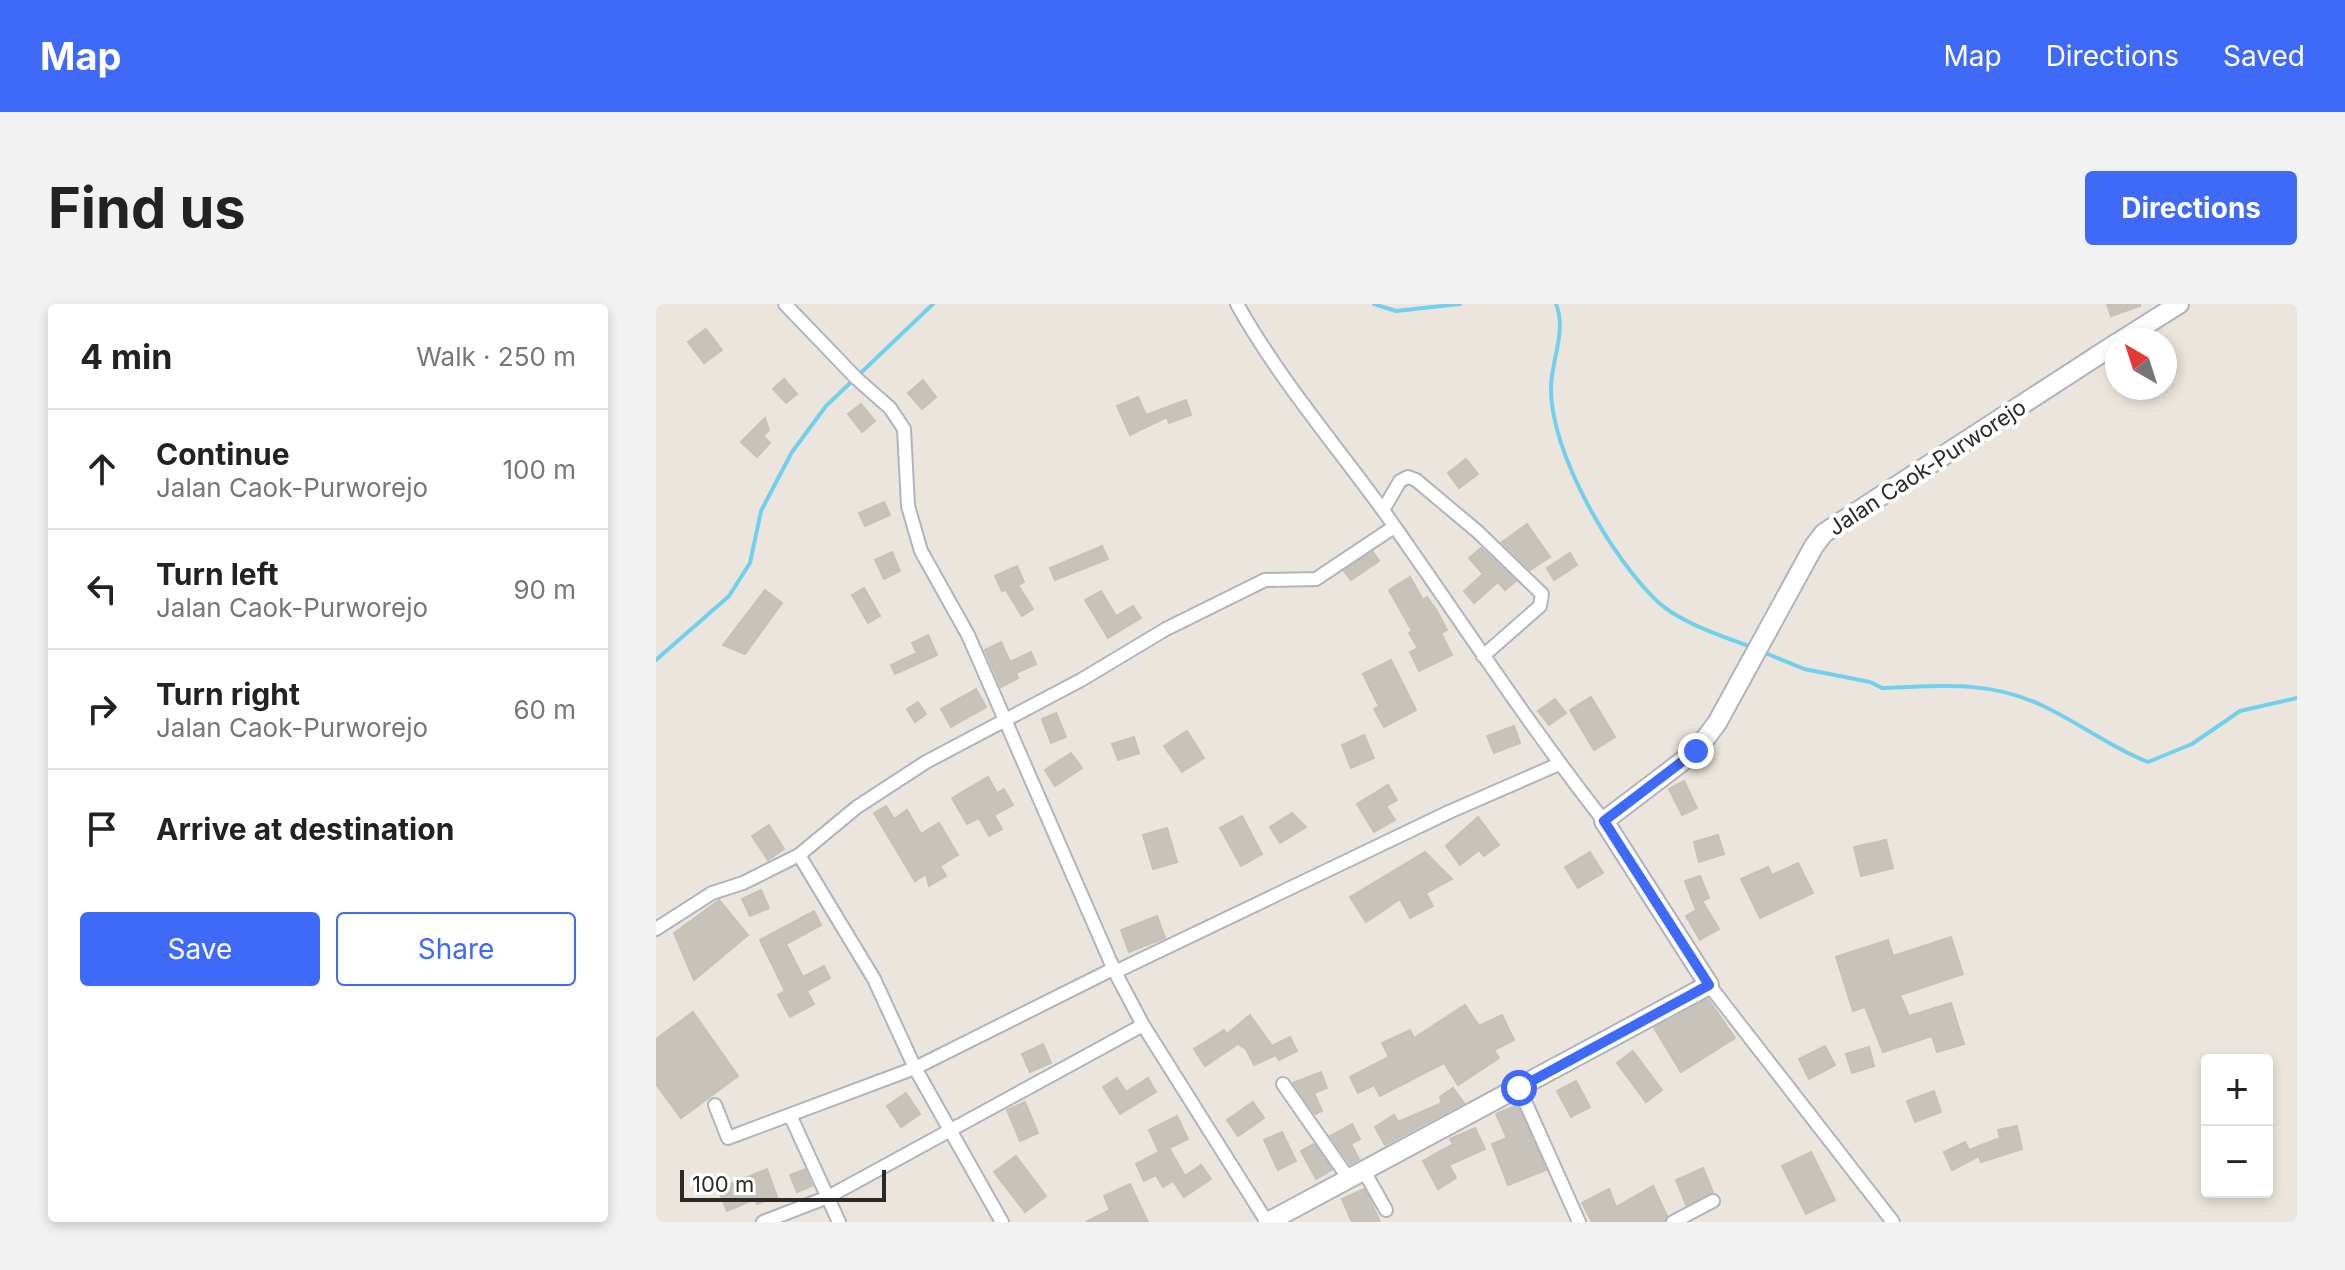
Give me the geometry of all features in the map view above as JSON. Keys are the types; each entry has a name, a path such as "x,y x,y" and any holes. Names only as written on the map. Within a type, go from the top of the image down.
{"street":[{"path":"785,304 856,378 890,408 904,429 908,506 915,534 968,635 1114,970 1143,1025 1276,1220 1709,985"},
{"path":"1237,304 1287,384 1383,510 1559,764 1604,821 1709,985 1893,1222"},
{"path":"2141,328 2179,304"},
{"name":"Jalan Caok-Purworejo","path":"1604,821 1696,751 1717,723 1766,630 1824,533 2105,351"},
{"path":"1383,510 1400,481 1408,477 1416,480 1478,532 1542,594 1540,606 1483,656"},
{"path":"656,929 712,893 743,883 799,855 893,783 961,741 1006,721 1166,629 1253,585 1276,578 1316,579 1394,527"},
{"path":"715,1105 728,1138 915,1068 1114,970 1449,812 1559,764"},
{"path":"799,855 874,979 915,1068 1002,1222"},
{"path":"763,1222 828,1197 951,1133 1143,1025"},
{"path":"1283,1084 1386,1210"},
{"path":"1519,1088 1579,1222"},
{"path":"790,1115 839,1222"},
{"path":"1673,1222 1713,1201"}],"building":[{"path":"2107,304 2140,304 2140,306 2111,316"},
{"path":"706,329 722,350 704,363 688,342"},
{"path":"784,379 797,394 786,403 773,389"},
{"path":"923,380 936,397 922,409 908,393"},
{"path":"1138,397 1146,415 1186,400 1191,415 1169,423 1167,417 1130,435 1117,406"},
{"path":"861,404 875,421 862,432 848,414"},
{"path":"765,418 769,430 763,436 770,443 757,457 741,442"},
{"path":"1466,459 1478,474 1459,488 1448,473"},
{"path":"884,502 890,515 865,526 859,513"},
{"path":"1527,524 1550,557 1530,570 1502,542"},
{"path":"1102,546 1108,559 1055,580 1050,568"},
{"path":"1481,548 1516,581 1505,590 1498,582 1474,603 1464,591 1483,574 1469,558"},
{"path":"892,552 900,571 884,579 875,560"},
{"path":"1373,552 1379,561 1351,580 1344,571"},
{"path":"1570,553 1577,565 1554,580 1547,568"},
{"path":"1017,566 1024,582 1018,585 1033,609 1022,616 1006,590 1002,591 995,576"},
{"path":"1410,577 1423,600 1427,597 1437,611 1447,630 1441,633 1452,655 1419,671 1410,652 1418,648 1409,633 1412,631 1389,590"},
{"path":"864,588 880,616 868,623 852,595"},
{"path":"765,590 782,603 745,654 723,645"},
{"path":"1101,591 1116,616 1133,606 1141,618 1108,638 1085,600"},
{"path":"928,635 937,655 895,674 891,665 917,653 912,643"},
{"path":"1001,642 1010,662 1031,652 1036,664 1016,673 1018,678 1001,687 985,650"},
{"path":"1391,660 1416,710 1384,727 1374,709 1379,706 1363,674"},
{"path":"976,689 986,707 951,727 941,709"},
{"path":"1591,697 1615,737 1594,750 1570,710"},
{"path":"1555,699 1566,713 1549,725 1538,711"},
{"path":"918,702 926,714 915,722 907,709"},
{"path":"1056,713 1066,737 1051,743 1042,719"},
{"path":"1514,726 1520,743 1494,753 1487,736"},
{"path":"1187,731 1204,758 1182,772 1164,746"},
{"path":"1364,735 1374,758 1351,768 1342,745"},
{"path":"1134,737 1139,753 1118,760 1112,744"},
{"path":"1071,753 1082,768 1055,786 1045,770"},
{"path":"988,777 997,793 1004,789 1013,805 994,815 1002,829 989,836 979,818 967,824 952,798"},
{"path":"1684,781 1697,808 1682,815 1669,789"},
{"path":"1388,785 1397,800 1386,806 1395,820 1374,832 1357,804"},
{"path":"886,806 894,819 907,810 921,834 939,823 958,855 940,866 946,876 929,886 926,874 915,881 874,813"},
{"path":"1292,813 1306,827 1280,843 1270,827"},
{"path":"1242,816 1262,854 1241,866 1220,828"},
{"path":"1478,817 1499,845 1484,856 1479,850 1460,865 1446,846"},
{"path":"769,825 784,849 768,860 752,836"},
{"path":"1167,828 1177,862 1153,869 1143,835"},
{"path":"1718,835 1724,854 1699,862 1694,842"},
{"path":"1886,840 1893,868 1861,876 1854,847"},
{"path":"1425,852 1452,879 1426,893 1433,906 1410,918 1400,899 1366,922 1350,897"},
{"path":"1590,852 1603,873 1578,888 1565,867"},
{"path":"1798,863 1813,893 1760,918 1741,879 1768,867 1772,875"},
{"path":"1700,876 1709,898 1702,901 1719,929 1700,940 1686,916 1696,910 1685,881"},
{"path":"761,890 769,908 750,916 742,899"},
{"path":"719,900 748,935 694,980 674,933"},
{"path":"814,911 821,925 786,944 803,977 824,966 830,978 807,991 814,1004 790,1017 778,995 785,991 760,940"},
{"path":"1157,916 1165,938 1129,952 1121,930"},
{"path":"1951,937 1963,974 1900,995 1909,1016 1951,1003 1964,1044 1937,1052 1932,1036 1883,1052 1865,1007 1853,1011 1836,957 1888,940 1893,956"},
{"path":"1708,999 1735,1038 1681,1072 1654,1028"},
{"path":"1465,1005 1479,1026 1502,1015 1514,1040 1494,1050 1499,1058 1458,1085 1444,1063 1380,1096 1374,1085 1358,1093 1350,1077 1389,1057 1382,1043 1410,1030 1414,1038"},
{"path":"693,1012 738,1076 681,1118 656,1084 656,1039"},
{"path":"1250,1015 1272,1046 1290,1037 1297,1051 1279,1060 1276,1055 1254,1065 1246,1049 1238,1044 1205,1066 1194,1049 1224,1030 1227,1034"},
{"path":"1043,1044 1051,1063 1030,1072 1022,1054"},
{"path":"1825,1046 1835,1065 1809,1079 1799,1059"},
{"path":"1869,1047 1874,1066 1852,1073 1846,1054"},
{"path":"1633,1051 1662,1090 1646,1102 1617,1063"},
{"path":"1321,1072 1327,1088 1314,1093 1322,1111 1315,1114 1293,1083"},
{"path":"1117,1078 1126,1092 1148,1078 1156,1092 1120,1114 1103,1087"},
{"path":"1576,1081 1590,1107 1571,1117 1557,1091"},
{"path":"1453,1088 1464,1103 1385,1145 1375,1127 1394,1115 1398,1122 1442,1103 1440,1097"},
{"path":"1934,1091 1941,1112 1915,1122 1907,1101"},
{"path":"906,1093 920,1114 901,1127 887,1106"},
{"path":"1025,1102 1038,1133 1020,1141 1007,1110"},
{"path":"1253,1102 1264,1118 1238,1136 1227,1120"},
{"path":"1517,1105 1546,1170 1508,1185 1492,1144 1507,1138 1496,1114"},
{"path":"1177,1116 1188,1139 1169,1148 1185,1176 1201,1165 1211,1179 1184,1197 1173,1181 1163,1187 1156,1175 1144,1181 1136,1164 1159,1152 1149,1130"},
{"path":"1352,1124 1360,1139 1351,1144 1359,1159 1350,1164 1330,1136"},
{"path":"2017,1126 2022,1149 1981,1162 1979,1156 1952,1170 1944,1152 1965,1142 1969,1150 2000,1138 1998,1130"},
{"path":"1475,1128 1485,1149 1449,1165 1456,1178 1438,1189 1423,1161 1453,1144 1450,1139"},
{"path":"1282,1132 1296,1161 1278,1170 1264,1140"},
{"path":"1314,1144 1332,1170 1316,1179 1301,1151"},
{"path":"1811,1152 1835,1200 1806,1214 1782,1166"},
{"path":"1016,1156 1046,1196 1025,1212 994,1172"},
{"path":"1703,1168 1713,1192 1686,1205 1676,1180"},
{"path":"767,1169 777,1197 757,1204 755,1199 727,1211 718,1189"},
{"path":"805,1169 812,1186 797,1192 790,1175"},
{"path":"1130,1184 1148,1222 1086,1222 1110,1210 1104,1196"},
{"path":"1653,1186 1667,1216 1664,1222 1592,1222 1582,1203 1609,1189 1616,1207"},
{"path":"1364,1189 1380,1222 1352,1222 1342,1199"}],"waterway":[{"path":"656,660 729,596 750,563 761,511 792,452 826,406 933,304"},
{"path":"1374,304 1396,311 1460,304"},
{"path":"1556,304 1560,325 1551,388 1553,414 1572,472 1587,503 1622,559 1667,610 1690,623 1751,647"},
{"path":"1763,652 1804,669 1870,682 1882,688 1961,686 2019,696 2148,762 2192,744 2240,711 2297,698"}],"route":[{"path":"1519,1088 1709,985 1662,907 1604,821 1696,751"}]}
